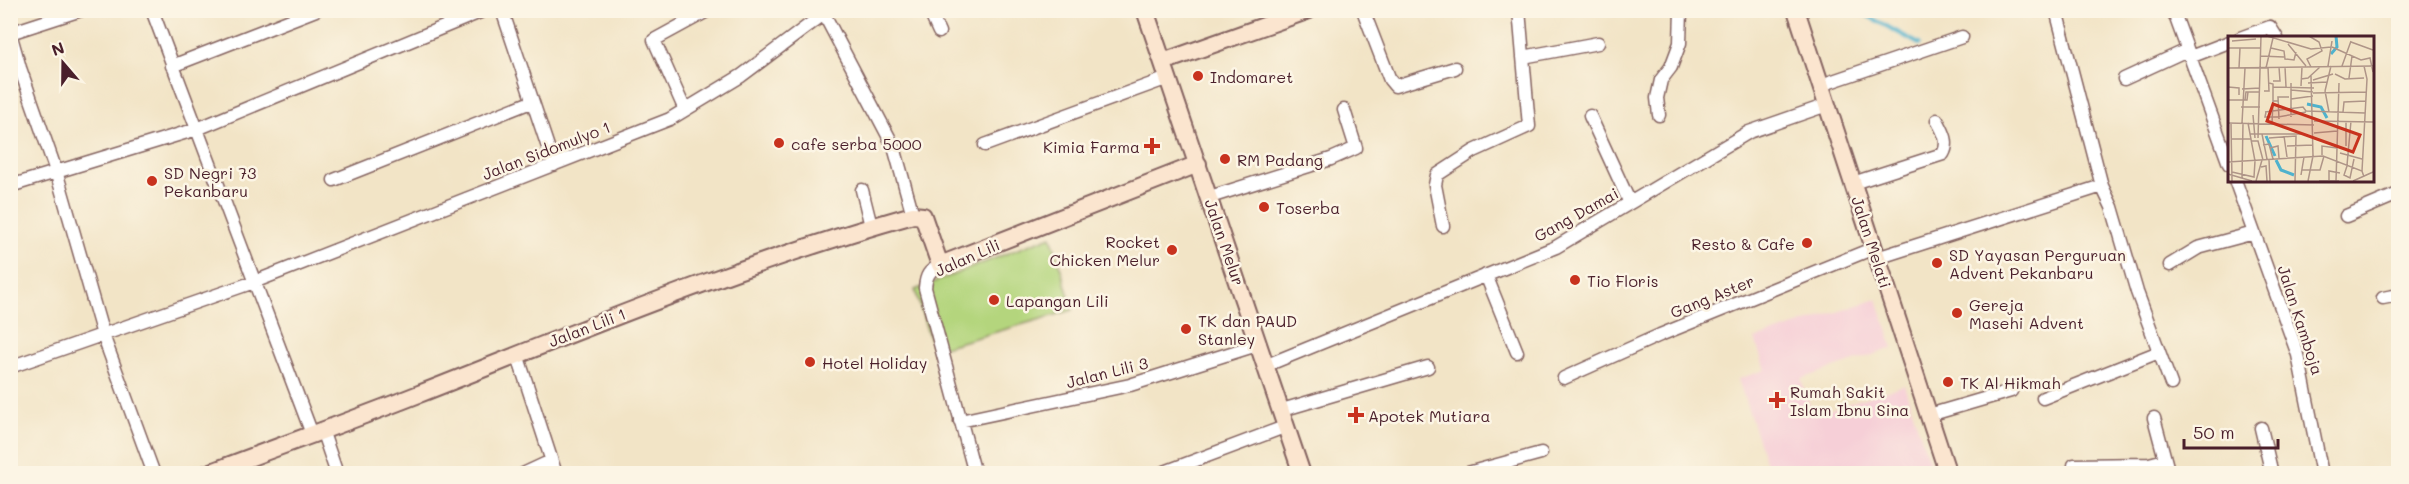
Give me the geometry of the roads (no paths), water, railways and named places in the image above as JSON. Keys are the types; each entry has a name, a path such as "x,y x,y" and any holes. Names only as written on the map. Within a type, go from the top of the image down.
{"street":[{"path":"81,10 10,33 56,171 103,335 154,474"},
{"path":"152,10 254,282 337,474"},
{"path":"172,66 316,10"},
{"path":"10,186 196,129 485,10"},
{"path":"502,10 554,165"},
{"path":"685,110 654,40 709,10"},
{"path":"929,10 939,32"},
{"name":"Jalan Melur","path":"1145,10 1260,344 1302,474"},
{"path":"984,145 1309,10"},
{"path":"1363,10 1390,80 1395,86 1455,68"},
{"path":"1443,226 1435,185 1437,175 1474,151 1529,126 1519,10"},
{"path":"1659,115 1657,98 1661,80 1671,67 1680,43 1681,10"},
{"name":"Jalan Melati","path":"1796,10 1948,474"},
{"path":"2056,10 2102,186 2112,207 2136,292 2171,384"},
{"path":"2172,10 2228,161"},
{"path":"826,12 894,147 914,215 923,216 940,265"},
{"name":"Jalan Sidomulyo 1","path":"10,367 254,282 670,119 741,76 826,12"},
{"path":"2245,36 2270,27 2276,36"},
{"path":"1821,85 1962,37"},
{"path":"2124,79 2189,54 2228,42"},
{"path":"1523,57 1598,43"},
{"path":"334,180 531,102"},
{"name":"Gang Damai","path":"1267,365 1556,247 1749,132 1827,105"},
{"path":"1210,197 1331,159 1356,148 1344,110"},
{"path":"1590,116 1630,203"},
{"path":"1853,183 1943,154 1947,148 1946,136 1937,120"},
{"name":"Jalan Lili","path":"975,474 925,288 926,278 930,271 940,265 1198,164"},
{"name":"Jalan Kamboja","path":"2236,182 2301,365 2322,474"},
{"name":"Gang Aster","path":"1564,378 1660,335 1876,253 2102,186"},
{"path":"861,190 872,226"},
{"path":"2346,216 2398,194"},
{"name":"Jalan Lili 1","path":"206,474 225,470 517,354 807,247 914,215"},
{"path":"2170,265 2198,248 2254,233"},
{"path":"1486,275 1517,352"},
{"path":"2383,298 2398,295"},
{"name":"Jalan Lili 3","path":"960,421 1130,385 1260,344"},
{"path":"2043,398 2159,352"},
{"path":"517,354 556,474"},
{"path":"1159,474 1284,418 1428,368"},
{"path":"1929,415 2011,391"},
{"path":"2154,418 2169,474"},
{"path":"2261,428 2272,474"},
{"path":"1464,474 1541,453"},
{"path":"2074,465 2149,464 2165,460"},
{"path":"523,474 551,461"}],"waterway":[{"path":"1857,10 1919,44"}],"place":[{"name":"Indomaret","path":"1198,76"},
{"name":"cafe serba 5000","path":"779,143"},
{"name":"Kimia Farma","path":"1152,146"},
{"name":"RM Padang","path":"1225,159"},
{"name":"SD Negri 73 Pekanbaru","path":"152,181"},
{"name":"Toserba","path":"1264,207"},
{"name":"Resto & Cafe","path":"1807,243"},
{"name":"Rocket Chicken Melur","path":"1172,250"},
{"name":"SD Yayasan Perguruan Advent Pekanbaru","path":"1937,263"},
{"name":"Tio Floris","path":"1575,280"},
{"name":"Lapangan Lili","path":"994,300"},
{"name":"Gereja Masehi Advent","path":"1957,313"},
{"name":"TK dan PAUD Stanley","path":"1186,329"},
{"name":"Hotel Holiday","path":"810,362"},
{"name":"TK Al Hikmah","path":"1948,382"},
{"name":"Rumah Sakit Islam Ibnu Sina","path":"1777,400"},
{"name":"Apotek Mutiara","path":"1356,415"}]}
